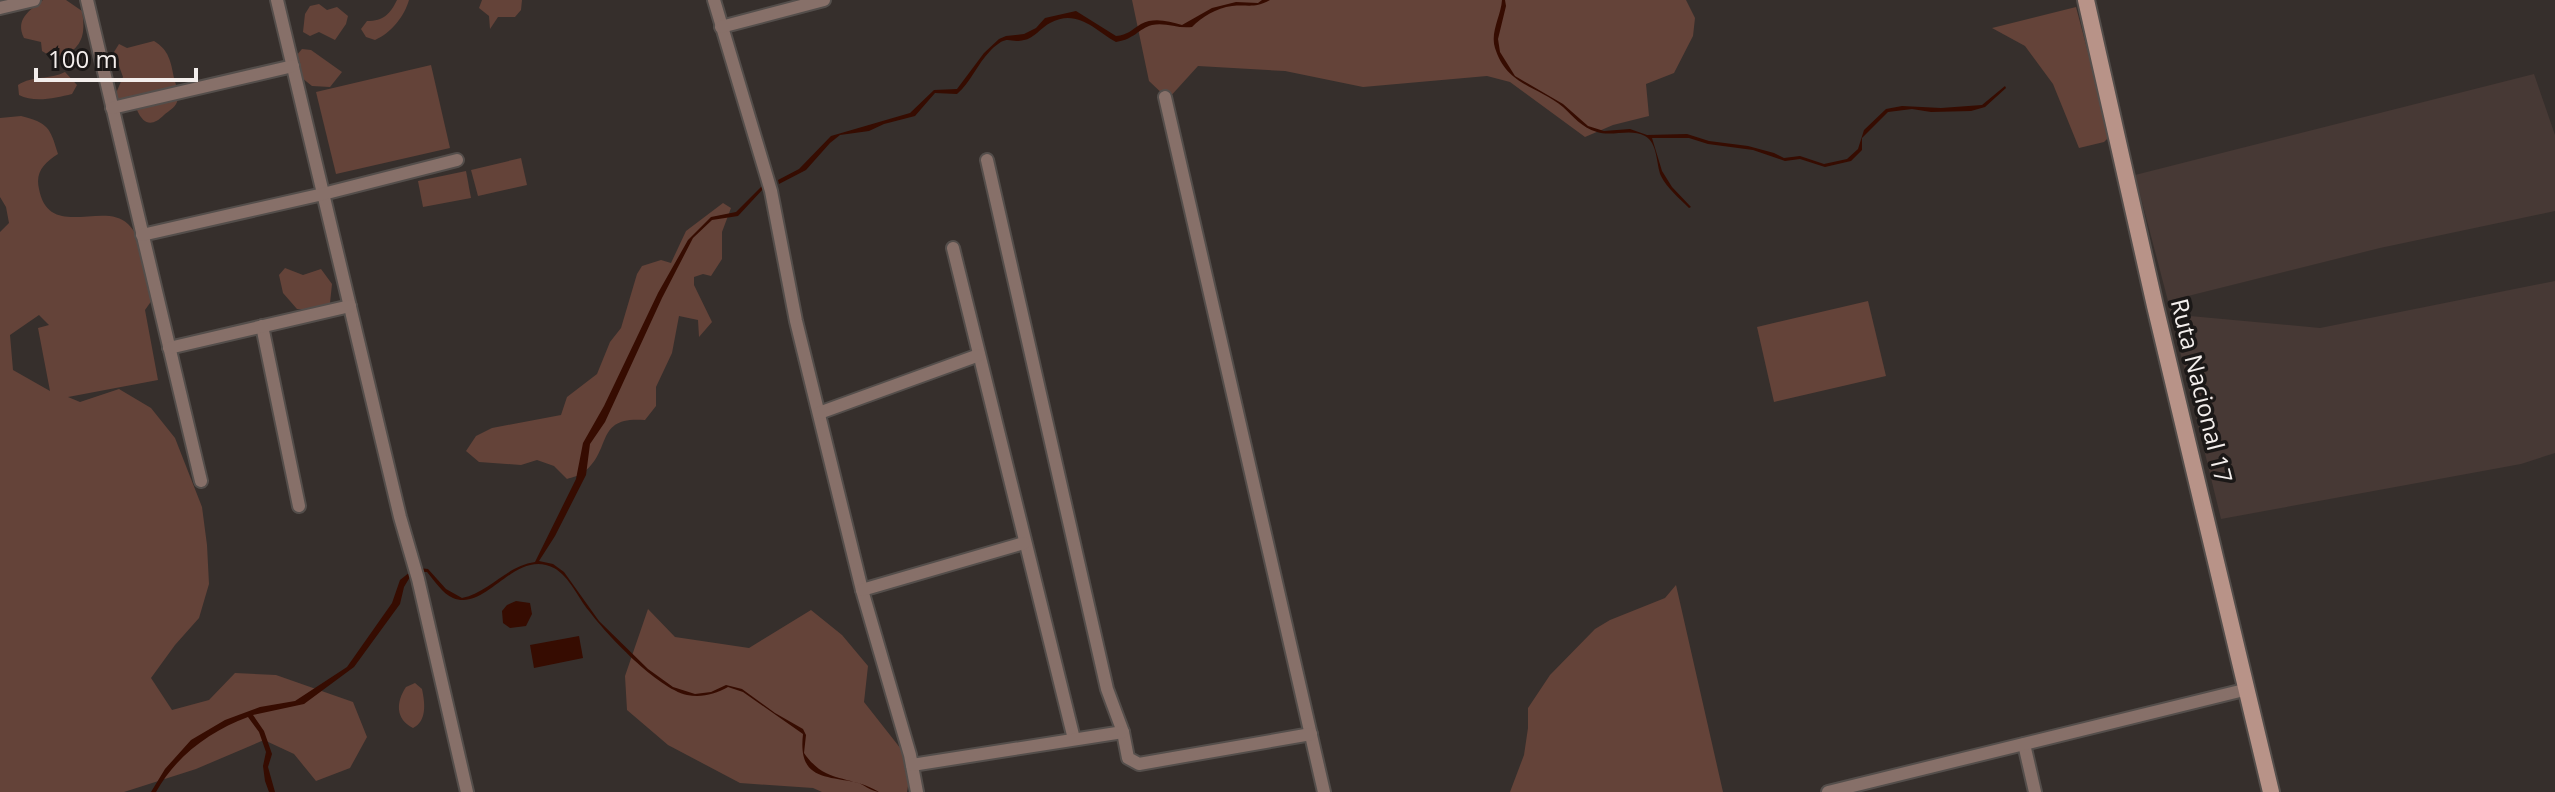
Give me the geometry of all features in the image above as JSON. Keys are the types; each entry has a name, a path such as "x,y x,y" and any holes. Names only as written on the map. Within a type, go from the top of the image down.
{"street":[{"path":"0,8 34,0"},
{"path":"87,0 201,481"},
{"path":"277,0 467,792"},
{"path":"714,0 771,191 796,321 862,590 917,792"},
{"path":"721,27 826,0"},
{"name":"Ruta Nacional 17","path":"2086,0 2155,306 2271,792"},
{"path":"112,108 293,66"},
{"path":"1165,97 1324,792"},
{"path":"142,235 457,160"},
{"path":"987,160 1107,689 1123,732 1128,758 1139,764 1311,734"},
{"path":"953,248 1074,739"},
{"path":"169,348 350,306"},
{"path":"262,326 299,506"},
{"path":"819,413 979,355"},
{"path":"862,590 1024,543"},
{"path":"1830,792 2248,689"},
{"path":"912,765 1123,732"},
{"path":"2024,744 2035,792"}],"shaded area":[{"path":"43,0 66,0 82,11 81,39 68,54 49,54 42,51 41,42 24,38 22,21"},
{"path":"397,0 409,0 396,24 375,40 366,37 361,29 367,21 386,16"},
{"path":"482,0 522,0 521,10 515,17 498,17 490,29 489,16 479,8"},
{"path":"1132,0 1686,0 1695,18 1693,36 1674,73 1646,84 1649,116 1613,125 1585,137 1510,82 1487,76 1363,87 1285,71 1198,66 1168,99 1149,81"},
{"path":"1270,0 1220,9 1192,27 1152,25 1128,39 1116,42 1085,22 1060,19 1027,39 1005,40 997,45 957,94 935,93 915,116 869,131 840,135 806,170 779,184 778,180 799,169 831,136 910,113 934,90 957,89 984,53 999,39 1024,34 1036,28 1045,18 1076,11 1116,36 1146,22 1161,20 1182,25 1212,8"},
{"path":"1502,0 1505,0 1506,6 1498,39 1500,52 1515,76 1563,104 1588,126 1604,131 1630,129 1647,135 1687,134 1709,141 1748,146 1784,158 1800,156 1824,164 1847,159 1858,149 1864,130 1886,109 1982,105 2006,88 1985,107 1971,111 1912,109 1888,112 1862,138 1862,150 1851,161 1825,167 1800,159 1785,161 1753,150 1689,138 1652,138 1662,171 1689,208 1664,180 1649,139 1633,133 1603,133 1591,130 1563,107 1524,84 1507,70 1500,61 1494,42"},
{"path":"319,4 327,10 337,7 348,16 335,40 319,32 310,36 303,32 305,14 310,6"},
{"path":"2076,7 2110,136 2104,142 2079,148 2053,84 2025,46 1992,28"},
{"path":"154,41 168,57 178,95 173,108 149,123 137,110 116,103 116,93 123,77 114,52 119,44 127,48"},
{"path":"302,49 311,50 342,72 330,87 312,86 297,74 296,56"},
{"path":"431,65 450,148 336,174 316,92"},
{"path":"65,72 77,85 72,94 38,99 19,95 18,85 24,82"},
{"path":"2534,74 2555,135 2555,211 2380,248 2168,301 2135,175"},
{"path":"21,116 47,128 58,154 40,173 38,183 45,204 54,213 65,217 105,216 128,224 142,247 157,293 145,310 158,380 68,397 80,402 119,389 151,408 175,438 202,507 209,584 199,618 151,678 172,710 209,700 235,673 276,675 353,702 367,737 350,768 316,781 294,754 264,740 196,769 124,792 0,792 0,232 9,223 0,197 0,118","holes":["39,315 49,325 38,328 50,391 13,370 10,335"]},
{"path":"521,158 527,185 478,196 471,170"},
{"path":"466,171 471,198 423,207 418,181"},
{"path":"763,185 764,188 738,216 712,220 693,238 605,422 590,444 586,475 539,561 553,564 564,572 599,621 648,669 673,687 695,694 711,692 726,685 742,689 803,729 806,735 804,753 812,763 829,775 854,782 815,772 805,759 802,748 803,734 743,692 728,687 708,695 693,696 675,690 662,682 608,633 569,582 554,568 540,564 526,566 478,596 465,600 449,596 427,572 420,572 419,568 428,569 446,589 462,598 515,568 535,562 576,479 583,443 688,240 711,217 736,212"},
{"path":"723,203 731,208 722,232 722,259 711,276 703,274 694,277 694,285 712,322 699,337 698,320 679,316 672,353 656,387 656,406 645,420 618,423 606,436 593,463 582,473 567,479 554,466 537,460 521,465 479,462 466,451 476,436 492,428 561,415 567,397 597,374 610,342 621,328 642,266 661,260 671,263 686,231"},
{"path":"285,268 303,275 321,269 332,284 330,303 324,310 297,309 283,293 279,275"},
{"path":"2555,281 2555,453 2521,464 2221,519 2168,302 2189,298 2190,316 2320,328"},
{"path":"1868,301 1886,376 1774,402 1757,327"},
{"path":"410,572 400,604 354,667 304,704 253,715 264,731 272,754 268,767 275,792 269,792 265,781 263,766 266,752 259,732 248,717 195,746 173,767 156,792 151,792 165,769 191,740 225,720 260,707 295,701 347,667 392,603 400,580"},
{"path":"1676,585 1723,792 1510,792 1524,755 1528,708 1550,675 1595,629 1665,598"},
{"path":"516,601 530,603 532,614 526,626 510,628 503,623 502,611"},
{"path":"648,609 675,637 749,648 811,610 842,635 868,666 864,702 912,763 907,792 822,792 813,788 740,783 668,745 627,710 625,676"},
{"path":"579,636 583,658 534,668 530,645"},
{"path":"415,683 422,689 424,706 421,721 413,728 400,715 399,704 406,687"}]}
